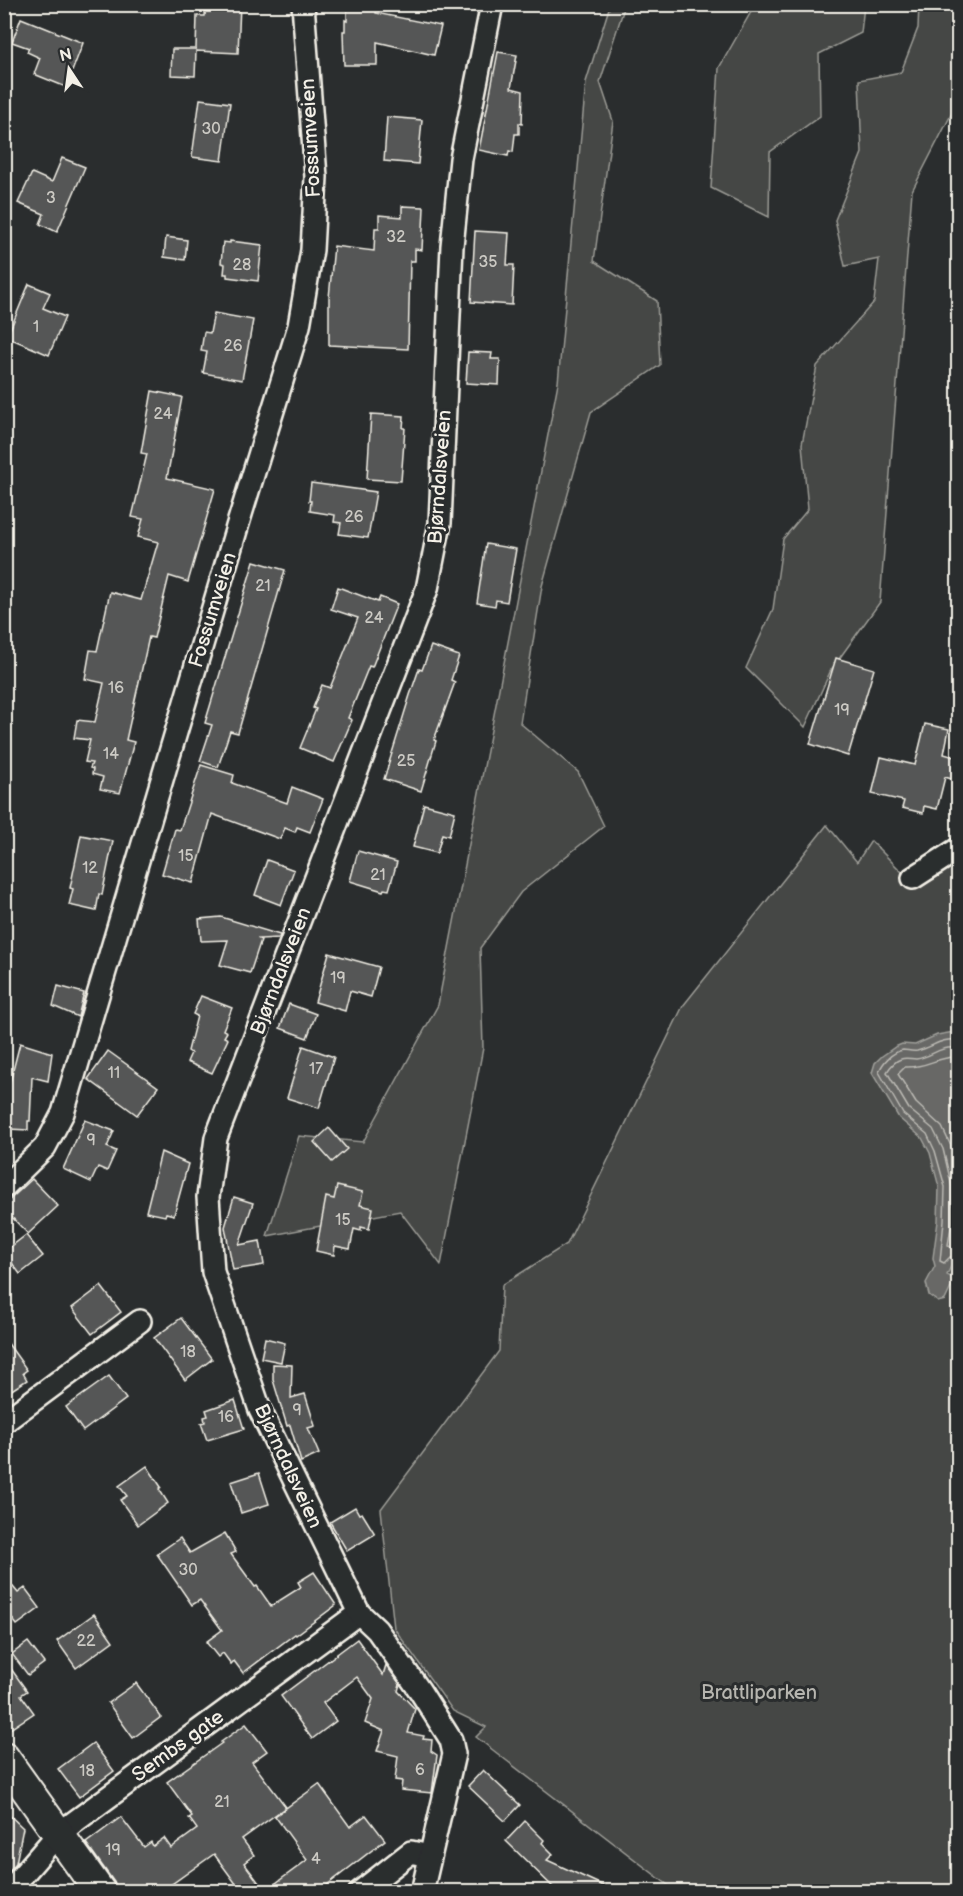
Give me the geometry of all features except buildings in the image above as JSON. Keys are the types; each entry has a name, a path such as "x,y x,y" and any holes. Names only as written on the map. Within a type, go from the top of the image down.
{"street":[{"name":"Fossumveien","path":"4,1187 45,1147 63,1113 299,326 312,250 316,177 303,4"},
{"name":"Bjørndalsveien","path":"422,1892 454,1754 451,1740 377,1630 359,1613 260,1410 213,1272 208,1197 216,1138 427,589 440,524 452,246 461,159 492,4"},
{"path":"913,878 958,849"},
{"path":"4,1422 140,1321"},
{"name":"Sembs gate","path":"8,1892 58,1834 359,1613"},
{"path":"4,1758 100,1892"},
{"path":"360,1892 411,1852 430,1856"}],"green space":[{"path":"610,5 625,5 600,82 613,121 594,261 657,301 660,365 591,412 542,586 520,723 578,772 604,826 521,892 480,948 483,1048 441,1265 400,1211 267,1236 299,1136 363,1142 438,1005 558,383 586,82"},
{"path":"755,5 864,5 861,33 819,54 820,116 770,152 769,217 711,188 719,68"},
{"path":"919,5 958,5 958,101 912,191 880,602 831,670 805,727 746,668 773,609 783,539 808,509 802,444 817,366 874,302 879,259 845,266 835,220 862,153 859,80 901,72 918,28"},
{"name":"Brattliparken","path":"827,825 857,862 871,841 903,873 958,837 958,1891 674,1891 476,1737 486,1727 453,1711 394,1628 381,1509 499,1351 502,1285 567,1244 683,1006"}],"water":[{"path":"954,1032 958,1037 958,1260 953,1262 947,1275 955,1279 945,1300 938,1302 929,1295 926,1283 935,1266 933,1258 938,1221 939,1187 930,1153 922,1138 899,1118 872,1073 875,1063 895,1047 902,1044 915,1045 937,1035"}]}
